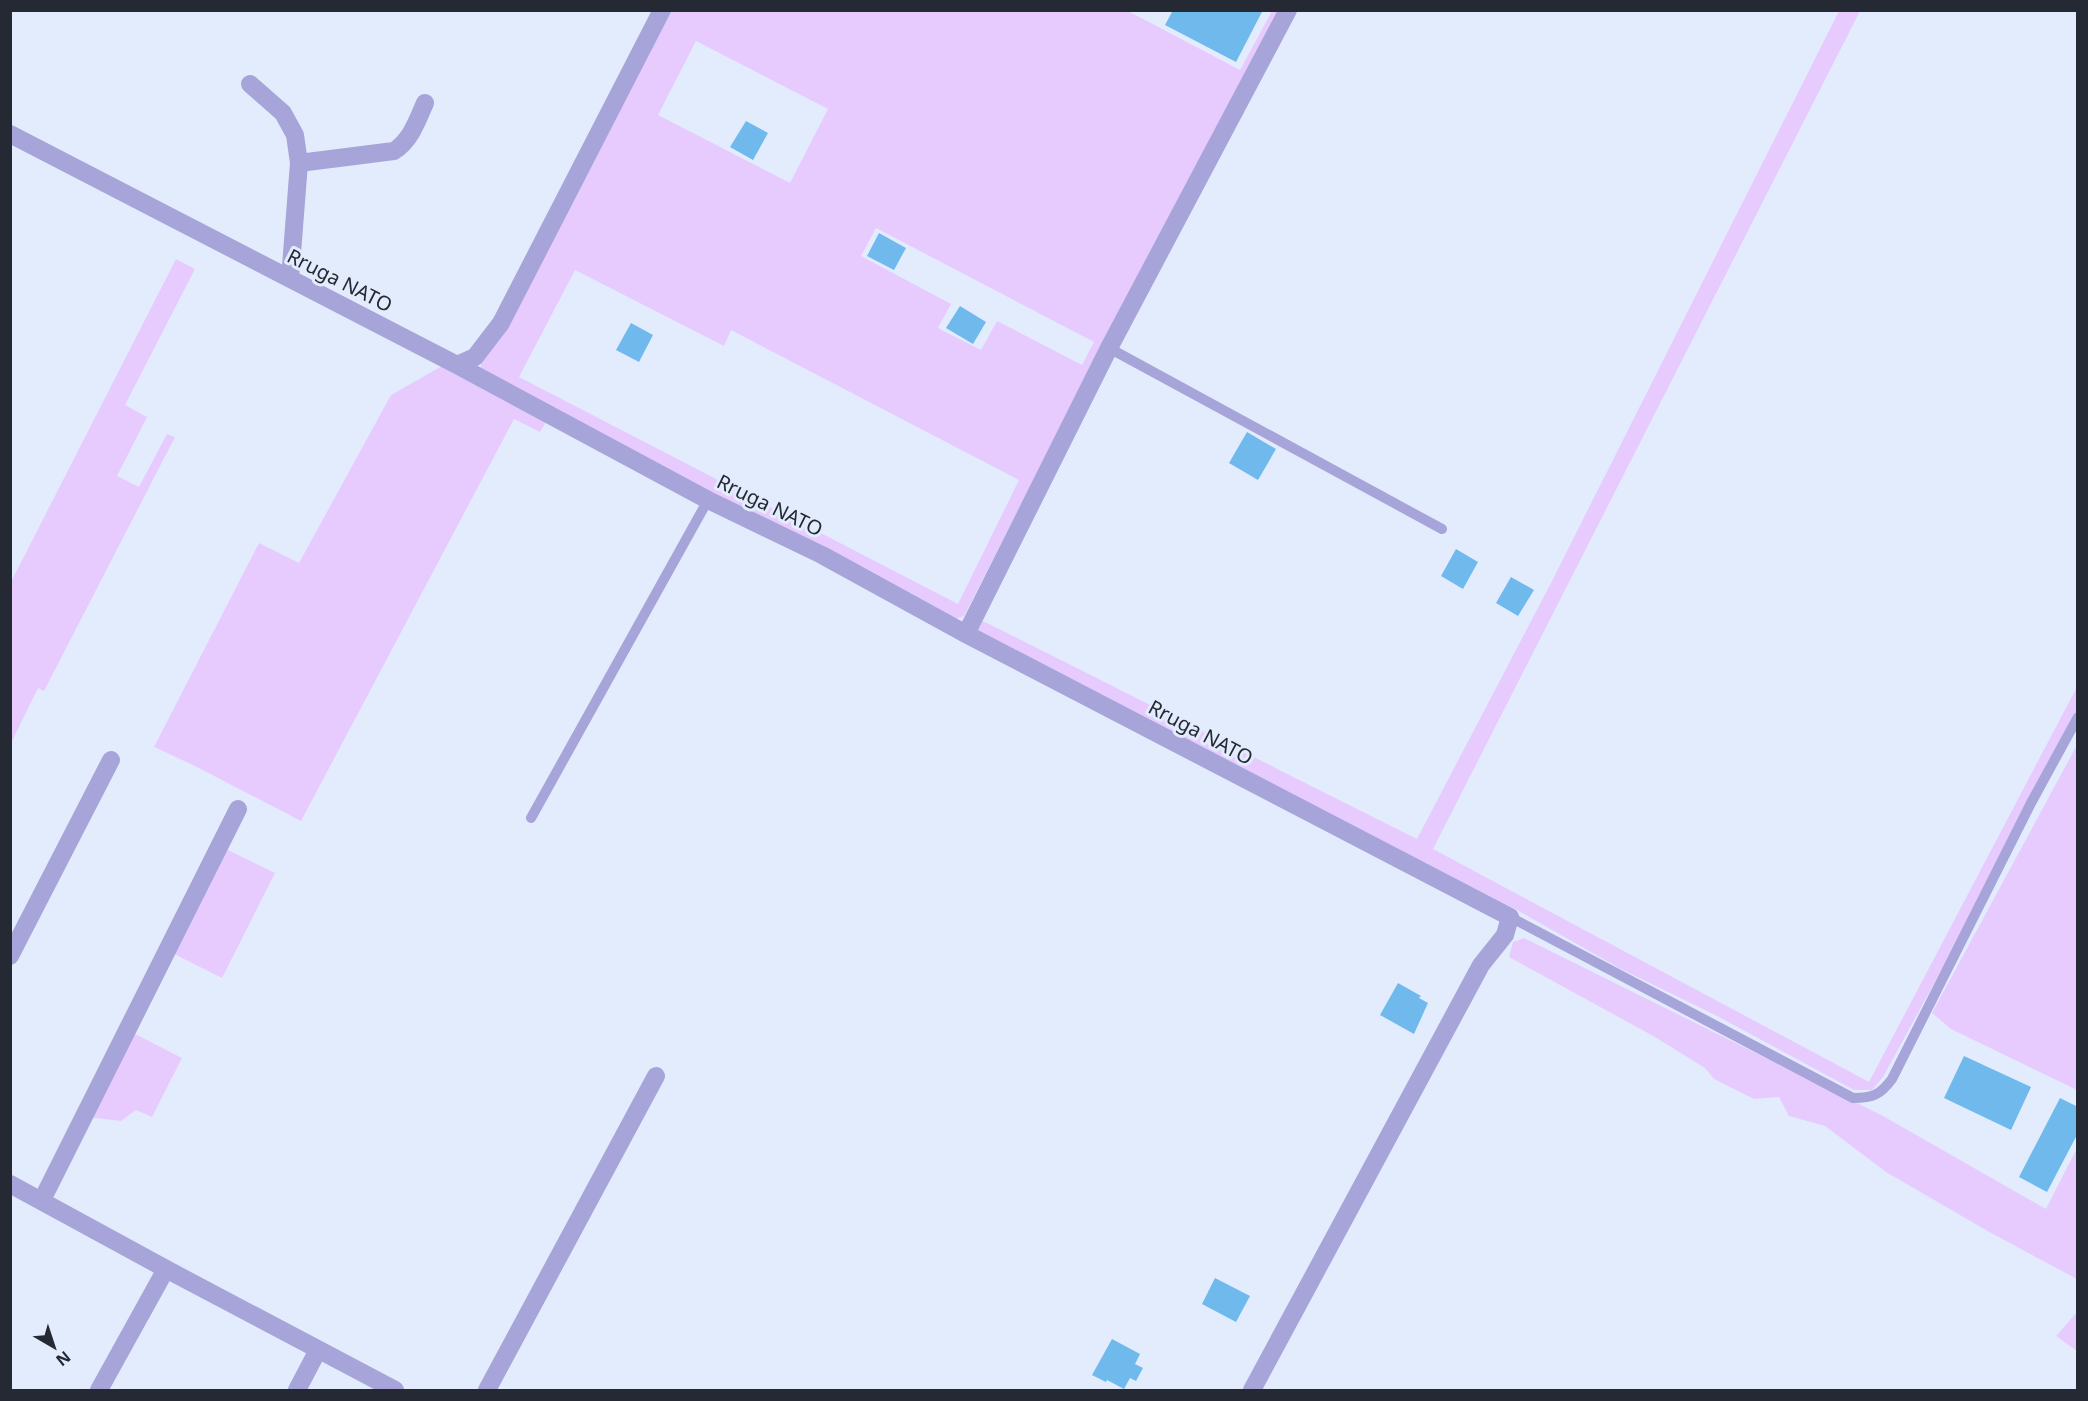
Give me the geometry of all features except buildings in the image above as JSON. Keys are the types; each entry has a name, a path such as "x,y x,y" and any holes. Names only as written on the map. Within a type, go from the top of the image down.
{"street":[{"path":"457,365 475,357 501,323 662,10"},
{"path":"966,634 1109,348 1288,10"},
{"path":"250,84 283,113 295,135 298,163 290,279"},
{"path":"298,163 394,151 402,146 411,134 424,103"},
{"name":"Rruga NATO","path":"10,134 457,365 708,500 822,555 966,634 1510,918"},
{"path":"10,956 111,760"},
{"path":"42,1200 238,809"},
{"path":"1252,1390 1481,965 1505,935 1510,918"},
{"path":"488,1390 656,1076"},
{"path":"10,1184 165,1269 395,1390"},
{"path":"99,1390 165,1269"},
{"path":"297,1390 318,1350"}],"lane":[{"path":"1109,348 1442,530"},
{"path":"531,818 708,500"},
{"path":"1510,918 1853,1098 1869,1098 1883,1091 1892,1079 2031,803 2078,717"}],"shaded area":[{"path":"667,11 1128,11 1240,70 1272,11 1284,11 1102,345 964,616 953,620 481,372 481,361","holes":["696,41 828,109 790,183 658,115","876,228 1094,342 1082,365 997,321 981,350 938,328 951,304 861,256","575,270 724,346 731,330 1019,480 958,604 519,377"]},
{"path":"1839,11 1860,11 1433,849 1869,1082 2077,687 2077,710 2022,811 1960,936 1883,1077 1872,1090 1854,1090 1719,1017 1619,968 1517,910 975,635 983,621 1417,839 1552,581"},
{"path":"176,259 195,269 125,405 147,417 117,476 139,487 167,434 175,437 44,691 38,688 11,743 11,582"},
{"path":"442,366 546,422 540,432 514,419 301,821 154,747 259,543 299,563 391,395"},
{"path":"2077,745 2078,1090 1951,1029 1932,1013"},
{"path":"222,847 275,873 222,978 170,952"},
{"path":"1524,938 1883,1116 2046,1209 2077,1148 2077,1279 1991,1233 1886,1172 1825,1126 1789,1116 1779,1097 1754,1099 1714,1079 1705,1068 1655,1037 1509,957 1513,942"},
{"path":"131,1032 182,1058 152,1117 136,1110 121,1121 88,1117"},
{"path":"2077,1312 2077,1351 2056,1336"}]}
